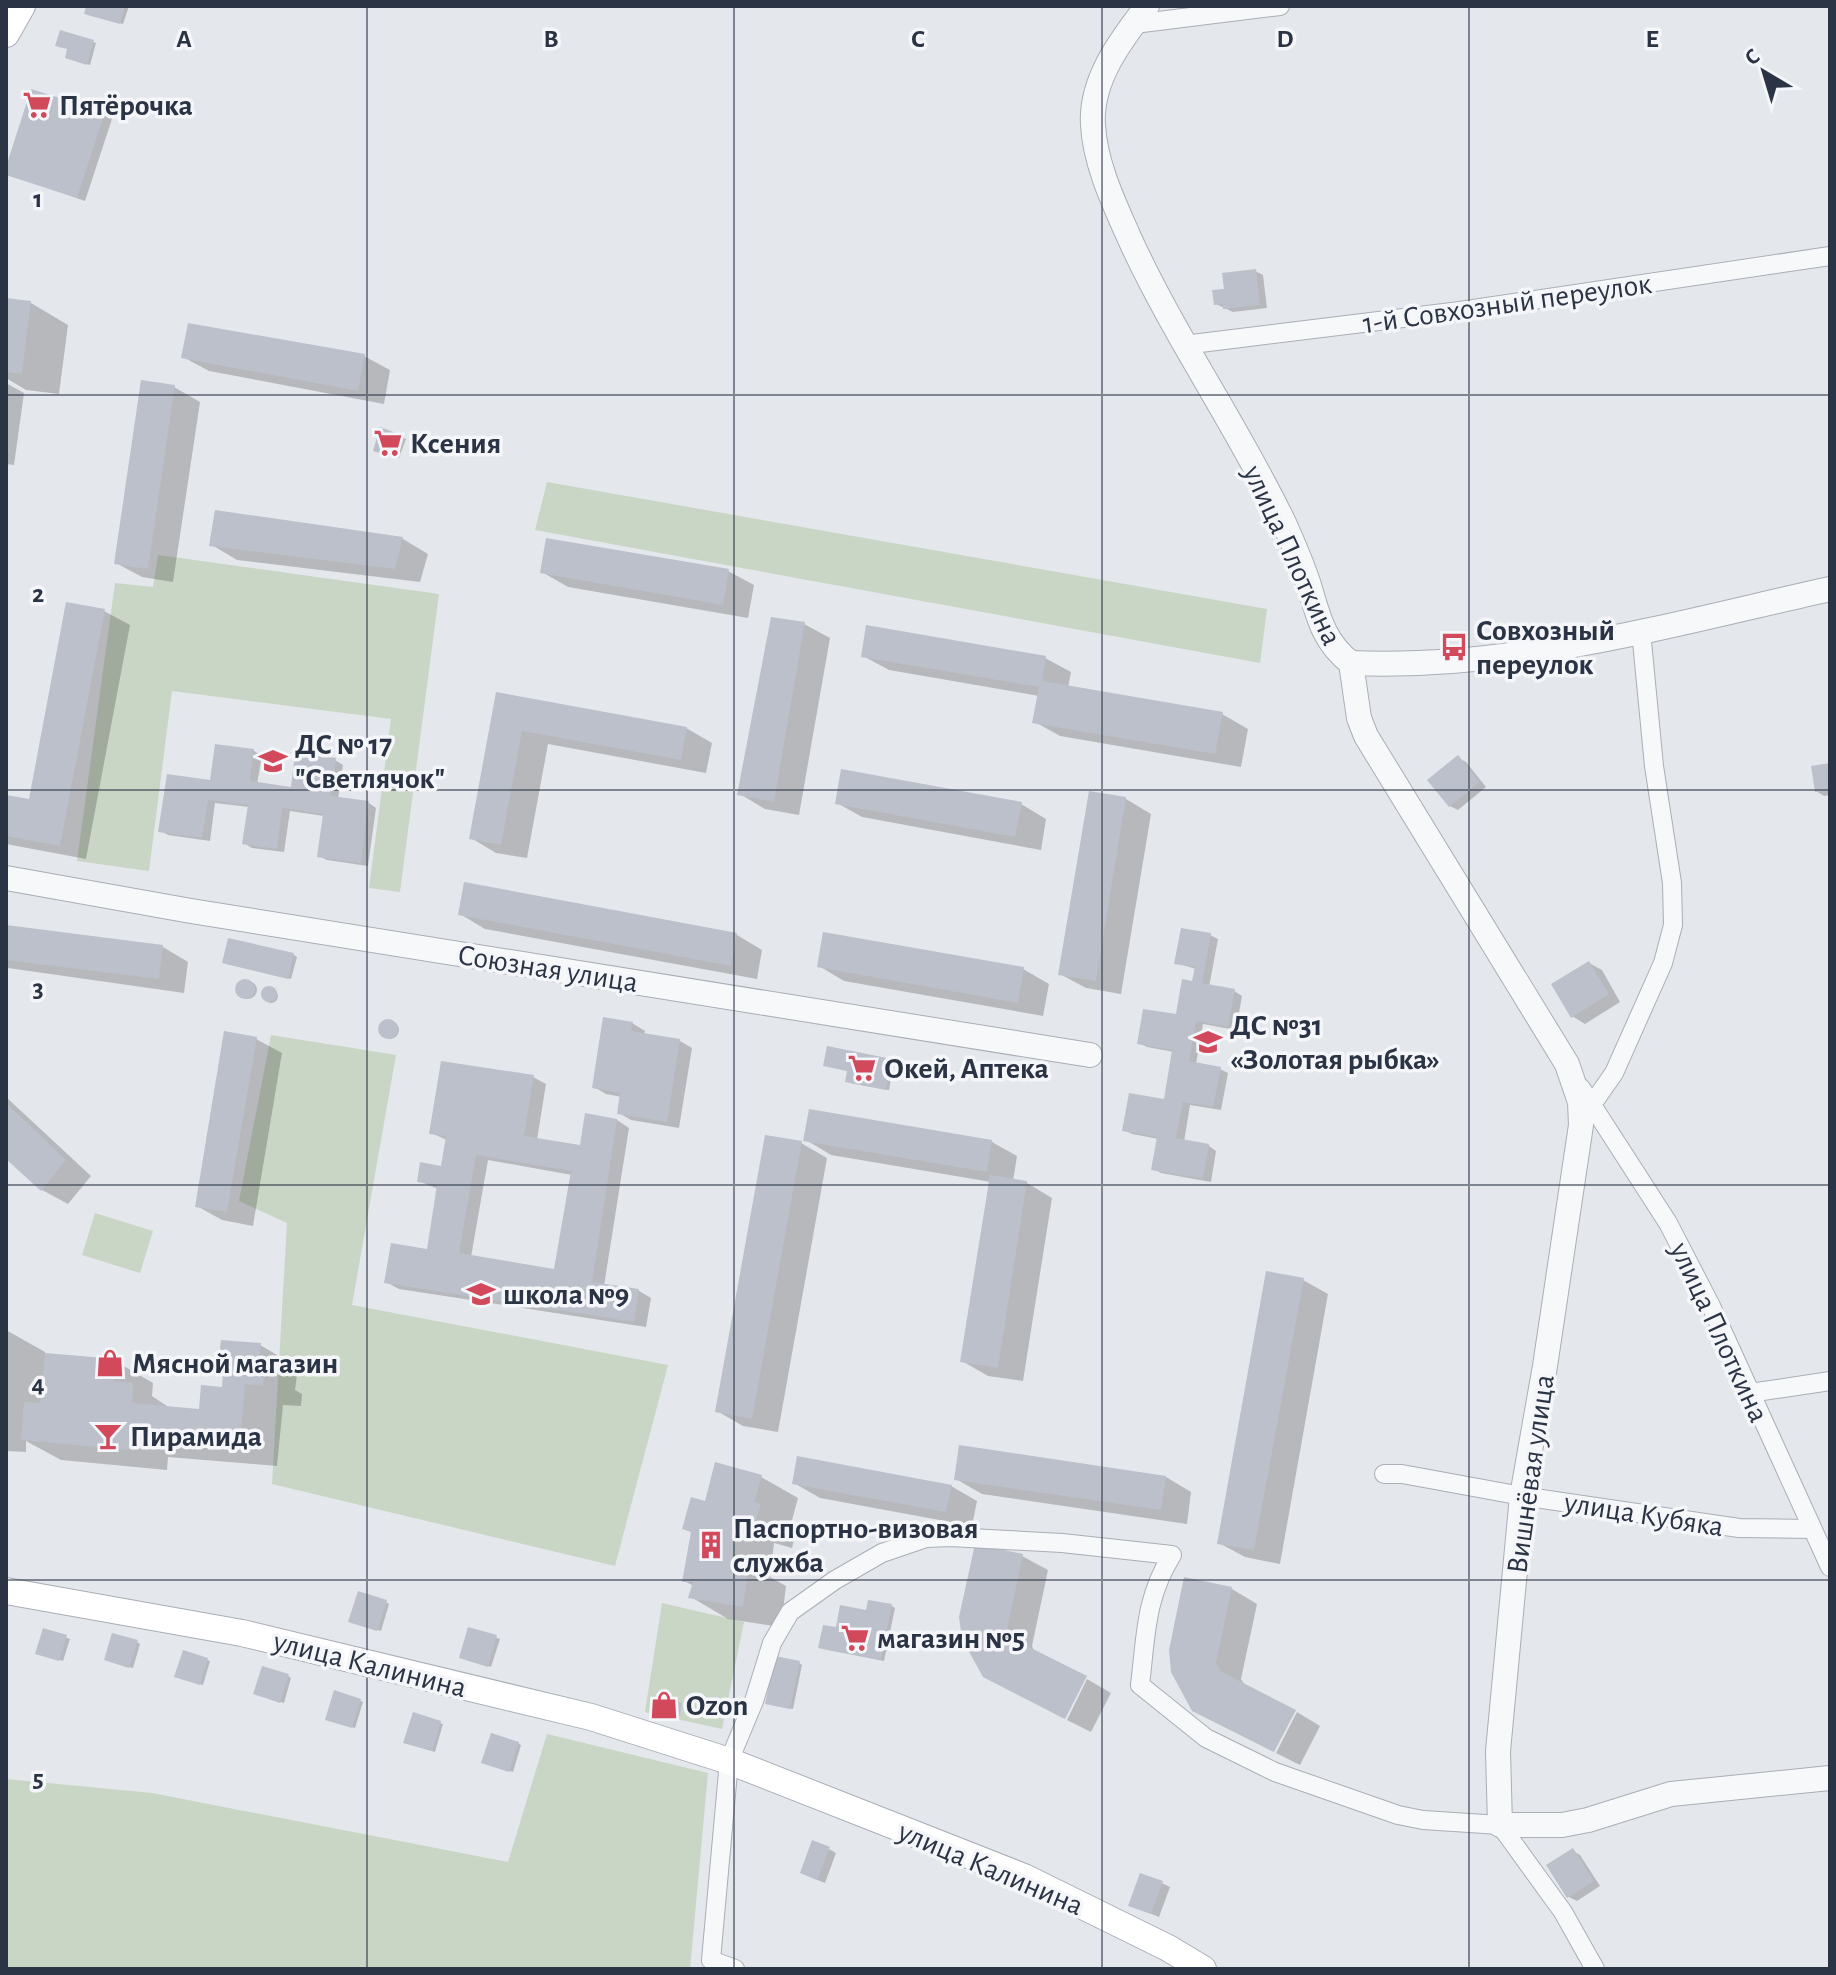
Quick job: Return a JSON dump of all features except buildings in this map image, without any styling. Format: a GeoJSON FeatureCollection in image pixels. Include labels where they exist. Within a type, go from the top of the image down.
{"type":"FeatureCollection","features":[{"type":"Feature","properties":{"kind":"main road"},"geometry":{"type":"LineString","coordinates":[[6,34],[22,6]]}},
{"type":"Feature","properties":{"kind":"main road","name":"улица Калинина"},"geometry":{"type":"LineString","coordinates":[[6,1591],[242,1633],[591,1717],[729,1761],[1024,1877],[1168,1948],[1203,1969]]}},
{"type":"Feature","properties":{"kind":"street"},"geometry":{"type":"LineString","coordinates":[[1140,15],[1280,6]]}},
{"type":"Feature","properties":{"kind":"street","name":"улица Плоткина"},"geometry":{"type":"LineString","coordinates":[[1140,15],[1117,48],[1102,78],[1093,113],[1096,145],[1113,200],[1149,280],[1273,500],[1292,541],[1324,634],[1339,654],[1351,663],[1359,718],[1366,736],[1567,1064]]}},
{"type":"Feature","properties":{"kind":"street","name":"1-й Совхозный переулок"},"geometry":{"type":"LineString","coordinates":[[1184,345],[1460,311],[1830,256]]}},
{"type":"Feature","properties":{"kind":"street"},"geometry":{"type":"LineString","coordinates":[[1351,663],[1394,665],[1511,656],[1565,648],[1830,589]]}},
{"type":"Feature","properties":{"kind":"street"},"geometry":{"type":"LineString","coordinates":[[1586,1115],[1614,1073],[1663,963],[1673,925],[1674,901],[1654,766],[1641,631]]}},
{"type":"Feature","properties":{"kind":"street","name":"Союзная улица"},"geometry":{"type":"LineString","coordinates":[[6,878],[191,911],[1090,1055]]}},
{"type":"Feature","properties":{"kind":"street","name":"Вишнёвая улица"},"geometry":{"type":"LineString","coordinates":[[1500,1825],[1498,1751],[1522,1496],[1586,1115],[1567,1064]]}},
{"type":"Feature","properties":{"kind":"street","name":"улица Плоткина"},"geometry":{"type":"LineString","coordinates":[[1586,1115],[1668,1223],[1711,1306],[1830,1567]]}},
{"type":"Feature","properties":{"kind":"street"},"geometry":{"type":"LineString","coordinates":[[1750,1393],[1830,1381]]}},
{"type":"Feature","properties":{"kind":"street","name":"улица Кубяка"},"geometry":{"type":"LineString","coordinates":[[1384,1474],[1402,1474],[1522,1496],[1739,1528],[1811,1529]]}},
{"type":"Feature","properties":{"kind":"street"},"geometry":{"type":"LineString","coordinates":[[735,1969],[711,1960],[729,1761],[754,1701],[772,1643],[790,1612],[835,1580],[882,1553],[926,1538],[1062,1543],[1172,1555],[1157,1580],[1149,1613],[1140,1685],[1206,1738],[1275,1772],[1398,1815],[1423,1820],[1500,1825],[1562,1825],[1671,1794],[1830,1778]]}},
{"type":"Feature","properties":{"kind":"street"},"geometry":{"type":"LineString","coordinates":[[1500,1825],[1563,1912],[1595,1969]]}},
{"type":"Feature","properties":{"kind":"green space"},"geometry":{"type":"Polygon","coordinates":[[[547,482],[1267,609],[1260,663],[535,530],[547,482]]]}},
{"type":"Feature","properties":{"kind":"green space"},"geometry":{"type":"Polygon","coordinates":[[[158,555],[439,594],[400,892],[369,888],[391,719],[172,691],[149,871],[77,861],[115,583],[153,587],[158,555]]]}},
{"type":"Feature","properties":{"kind":"green space"},"geometry":{"type":"Polygon","coordinates":[[[271,1035],[396,1055],[352,1305],[668,1365],[615,1566],[272,1484],[287,1223],[239,1201],[271,1035]]]}},
{"type":"Feature","properties":{"kind":"green space"},"geometry":{"type":"Polygon","coordinates":[[[95,1213],[153,1231],[140,1273],[82,1255],[95,1213]]]}},
{"type":"Feature","properties":{"kind":"green space"},"geometry":{"type":"Polygon","coordinates":[[[662,1603],[744,1622],[722,1729],[645,1712],[662,1603]]]}},
{"type":"Feature","properties":{"kind":"green space"},"geometry":{"type":"Polygon","coordinates":[[[547,1734],[708,1773],[690,1969],[6,1969],[6,1779],[152,1793],[508,1862],[547,1734]]]}},
{"type":"Feature","properties":{"kind":"place","name":"Пятёрочка"},"geometry":{"type":"Point","coordinates":[37,105]}},
{"type":"Feature","properties":{"kind":"place","name":"Ксения"},"geometry":{"type":"Point","coordinates":[388,443]}},
{"type":"Feature","properties":{"kind":"place","name":"Совхозный переулок"},"geometry":{"type":"Point","coordinates":[1454,647]}},
{"type":"Feature","properties":{"kind":"place","name":"ДС № 17 \"Светлячок\""},"geometry":{"type":"Point","coordinates":[273,761]}},
{"type":"Feature","properties":{"kind":"place","name":"ДС №31 «Золотая рыбка»"},"geometry":{"type":"Point","coordinates":[1208,1042]}},
{"type":"Feature","properties":{"kind":"place","name":"Окей, Аптека"},"geometry":{"type":"Point","coordinates":[862,1068]}},
{"type":"Feature","properties":{"kind":"place","name":"школа №9"},"geometry":{"type":"Point","coordinates":[481,1294]}},
{"type":"Feature","properties":{"kind":"place","name":"Мясной магазин"},"geometry":{"type":"Point","coordinates":[110,1363]}},
{"type":"Feature","properties":{"kind":"place","name":"Пирамида"},"geometry":{"type":"Point","coordinates":[108,1436]}},
{"type":"Feature","properties":{"kind":"place","name":"Паспортно-визовая служба"},"geometry":{"type":"Point","coordinates":[711,1545]}},
{"type":"Feature","properties":{"kind":"place","name":"магазин №5"},"geometry":{"type":"Point","coordinates":[855,1638]}},
{"type":"Feature","properties":{"kind":"place","name":"Ozon"},"geometry":{"type":"Point","coordinates":[664,1705]}}]}
